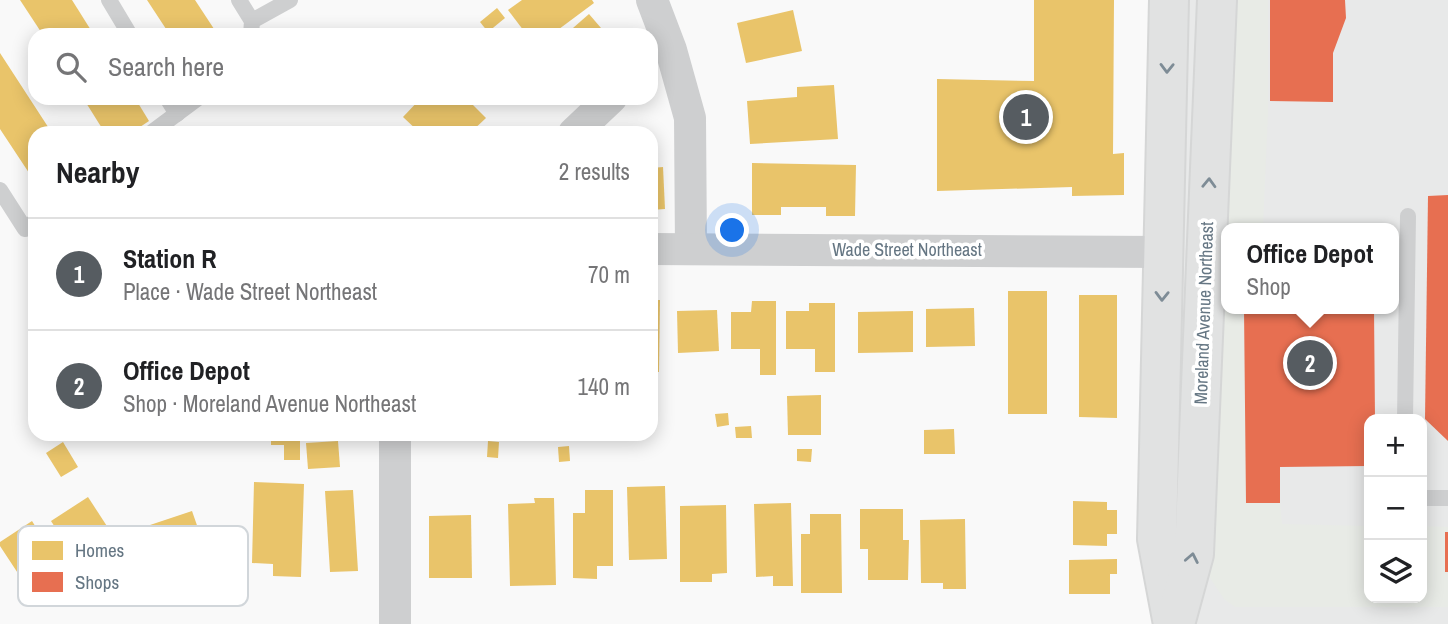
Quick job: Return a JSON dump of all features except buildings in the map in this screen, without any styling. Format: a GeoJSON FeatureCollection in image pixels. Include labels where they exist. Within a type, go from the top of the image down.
{"type":"FeatureCollection","features":[{"type":"Feature","properties":{"kind":"highway","name":"Moreland Avenue Northeast"},"geometry":{"type":"LineString","coordinates":[[1169,0],[1157,539],[1174,624]]}},
{"type":"Feature","properties":{"kind":"highway","name":"Moreland Avenue Northeast"},"geometry":{"type":"LineString","coordinates":[[1174,624],[1194,554],[1217,0]]}},
{"type":"Feature","properties":{"kind":"street"},"geometry":{"type":"LineString","coordinates":[[652,0],[656,28]]}},
{"type":"Feature","properties":{"kind":"street"},"geometry":{"type":"LineString","coordinates":[[658,38],[661,57],[690,118],[691,249]]}},
{"type":"Feature","properties":{"kind":"street"},"geometry":{"type":"LineString","coordinates":[[582,126],[604,105]]}},
{"type":"Feature","properties":{"kind":"street","name":"Wade Street Northeast"},"geometry":{"type":"LineString","coordinates":[[658,249],[1163,252]]}},
{"type":"Feature","properties":{"kind":"street"},"geometry":{"type":"LineString","coordinates":[[395,624],[396,441]]}},
{"type":"Feature","properties":{"kind":"lane"},"geometry":{"type":"LineString","coordinates":[[109,0],[126,28]]}},
{"type":"Feature","properties":{"kind":"lane"},"geometry":{"type":"LineString","coordinates":[[239,0],[251,28],[290,0]]}},
{"type":"Feature","properties":{"kind":"lane"},"geometry":{"type":"LineString","coordinates":[[171,105],[177,114]]}},
{"type":"Feature","properties":{"kind":"lane"},"geometry":{"type":"LineString","coordinates":[[161,126],[189,105]]}},
{"type":"Feature","properties":{"kind":"lane"},"geometry":{"type":"LineString","coordinates":[[0,190],[26,229],[28,227]]}},
{"type":"Feature","properties":{"kind":"lane"},"geometry":{"type":"LineString","coordinates":[[1405,414],[1408,216]]}},
{"type":"Feature","properties":{"kind":"lane"},"geometry":{"type":"LineString","coordinates":[[1427,498],[1448,498]]}},
{"type":"Feature","properties":{"kind":"shaded area"},"geometry":{"type":"Polygon","coordinates":[[[1182,0],[1448,0],[1448,624],[1182,624],[1182,0]]]}},
{"type":"Feature","properties":{"kind":"shaded area"},"geometry":{"type":"Polygon","coordinates":[[[1238,0],[1268,0],[1268,112],[1263,223],[1224,223],[1235,15],[1238,0]]]}},
{"type":"Feature","properties":{"kind":"shaded area"},"geometry":{"type":"Polygon","coordinates":[[[1221,284],[1221,314],[1244,314],[1246,503],[1280,503],[1282,524],[1364,526],[1364,603],[1427,603],[1427,526],[1448,527],[1448,607],[1235,607],[1224,599],[1206,572],[1221,284]]]}},
{"type":"Feature","properties":{"kind":"place","name":"Station R"},"geometry":{"type":"Point","coordinates":[1026,117]}},
{"type":"Feature","properties":{"kind":"place","name":"Office Depot"},"geometry":{"type":"Point","coordinates":[1310,363]}}]}
